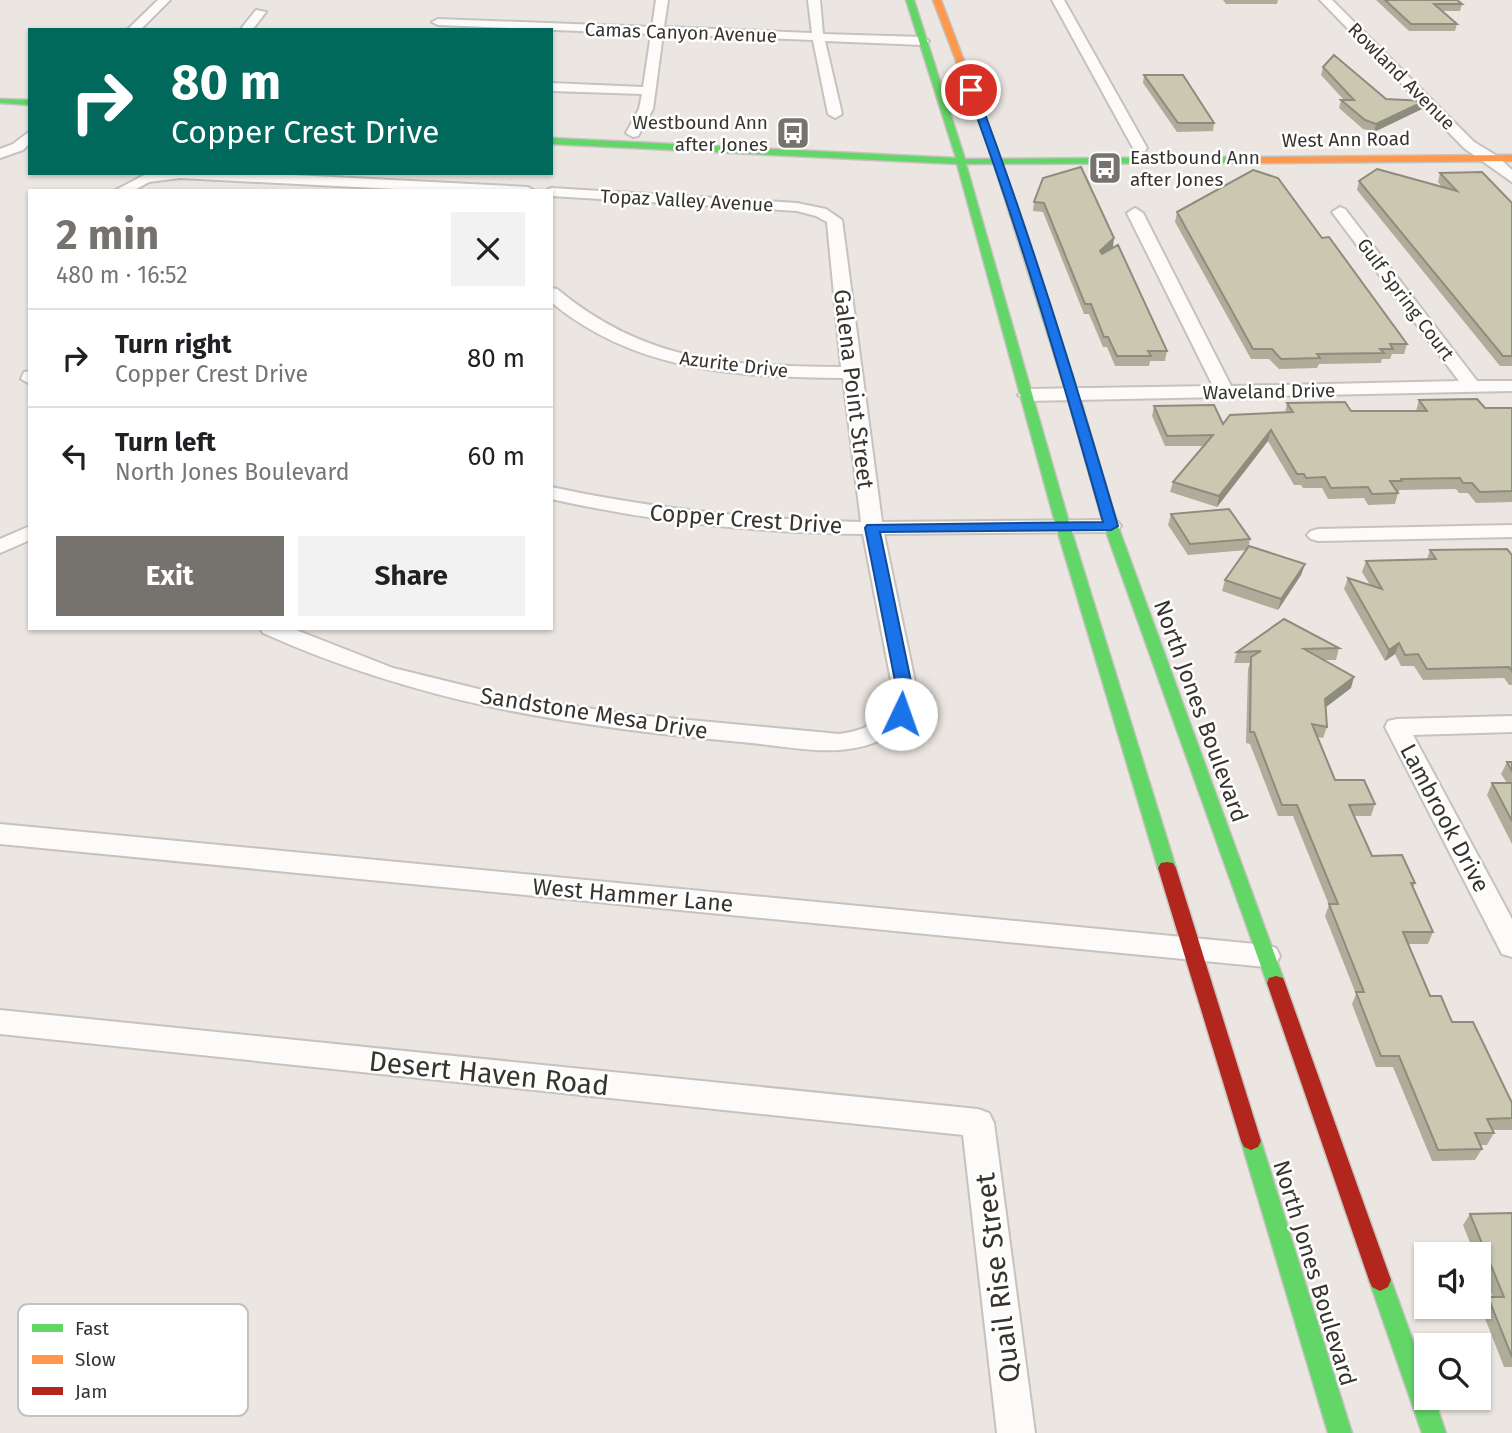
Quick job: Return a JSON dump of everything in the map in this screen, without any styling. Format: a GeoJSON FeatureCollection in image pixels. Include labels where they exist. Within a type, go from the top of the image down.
{"type":"FeatureCollection","features":[{"type":"Feature","properties":{"kind":"main road","name":"North Jones Boulevard"},"geometry":{"type":"LineString","coordinates":[[910,0],[958,154],[1063,526],[1340,1433]]}},
{"type":"Feature","properties":{"kind":"main road","name":"North Jones Boulevard"},"geometry":{"type":"LineString","coordinates":[[937,0],[995,155],[1073,395],[1111,526],[1434,1433]]}},
{"type":"Feature","properties":{"kind":"main road"},"geometry":{"type":"LineString","coordinates":[[0,101],[28,103]]}},
{"type":"Feature","properties":{"kind":"main road"},"geometry":{"type":"LineString","coordinates":[[0,112],[28,114]]}},
{"type":"Feature","properties":{"kind":"main road","name":"West Ann Road"},"geometry":{"type":"LineString","coordinates":[[553,129],[958,154]]}},
{"type":"Feature","properties":{"kind":"main road"},"geometry":{"type":"LineString","coordinates":[[553,140],[633,133]]}},
{"type":"Feature","properties":{"kind":"main road","name":"West Ann Road"},"geometry":{"type":"LineString","coordinates":[[553,140],[995,155],[1480,152],[1512,145]]}},
{"type":"Feature","properties":{"kind":"main road","name":"West Ann Road"},"geometry":{"type":"LineString","coordinates":[[995,155],[1140,148],[1480,152],[1512,158]]}},
{"type":"Feature","properties":{"kind":"street"},"geometry":{"type":"LineString","coordinates":[[136,28],[164,0]]}},
{"type":"Feature","properties":{"kind":"street"},"geometry":{"type":"LineString","coordinates":[[633,133],[646,109],[650,91],[662,0]]}},
{"type":"Feature","properties":{"kind":"street"},"geometry":{"type":"LineString","coordinates":[[814,0],[818,38],[835,114]]}},
{"type":"Feature","properties":{"kind":"street"},"geometry":{"type":"LineString","coordinates":[[1058,0],[1140,148]]}},
{"type":"Feature","properties":{"kind":"street","name":"Rowland Avenue"},"geometry":{"type":"LineString","coordinates":[[1326,0],[1480,152],[1512,178]]}},
{"type":"Feature","properties":{"kind":"street"},"geometry":{"type":"LineString","coordinates":[[248,28],[260,12]]}},
{"type":"Feature","properties":{"kind":"street","name":"Camas Canyon Avenue"},"geometry":{"type":"LineString","coordinates":[[438,22],[923,41]]}},
{"type":"Feature","properties":{"kind":"street"},"geometry":{"type":"LineString","coordinates":[[553,87],[650,91]]}},
{"type":"Feature","properties":{"kind":"street"},"geometry":{"type":"LineString","coordinates":[[4,154],[18,147],[28,137]]}},
{"type":"Feature","properties":{"kind":"street"},"geometry":{"type":"LineString","coordinates":[[125,189],[146,178],[172,175]]}},
{"type":"Feature","properties":{"kind":"street"},"geometry":{"type":"LineString","coordinates":[[200,175],[486,189]]}},
{"type":"Feature","properties":{"kind":"street","name":"Topaz Valley Avenue"},"geometry":{"type":"LineString","coordinates":[[553,193],[797,207],[821,212]]}},
{"type":"Feature","properties":{"kind":"street","name":"Galena Point Street"},"geometry":{"type":"LineString","coordinates":[[821,212],[834,220],[872,528],[906,696],[901,714],[885,729]]}},
{"type":"Feature","properties":{"kind":"street","name":"Gulf Spring Court"},"geometry":{"type":"LineString","coordinates":[[1340,212],[1472,387]]}},
{"type":"Feature","properties":{"kind":"street"},"geometry":{"type":"LineString","coordinates":[[1135,213],[1224,392]]}},
{"type":"Feature","properties":{"kind":"street","name":"Azurite Drive"},"geometry":{"type":"LineString","coordinates":[[553,295],[568,310],[598,329],[626,342],[671,356],[709,364],[785,372],[851,373]]}},
{"type":"Feature","properties":{"kind":"street","name":"Waveland Drive"},"geometry":{"type":"LineString","coordinates":[[1027,396],[1512,386]]}},
{"type":"Feature","properties":{"kind":"street","name":"Copper Crest Drive"},"geometry":{"type":"LineString","coordinates":[[553,494],[595,505],[704,521],[872,528],[1111,526]]}},
{"type":"Feature","properties":{"kind":"street"},"geometry":{"type":"LineString","coordinates":[[1318,535],[1512,531]]}},
{"type":"Feature","properties":{"kind":"street"},"geometry":{"type":"LineString","coordinates":[[0,547],[28,533]]}},
{"type":"Feature","properties":{"kind":"street","name":"Sandstone Mesa Drive"},"geometry":{"type":"LineString","coordinates":[[276,630],[349,660],[395,675],[537,709],[652,726],[846,742],[885,729]]}},
{"type":"Feature","properties":{"kind":"street","name":"Lambrook Drive"},"geometry":{"type":"LineString","coordinates":[[1512,724],[1397,727],[1512,947]]}},
{"type":"Feature","properties":{"kind":"street","name":"West Hammer Lane"},"geometry":{"type":"LineString","coordinates":[[0,834],[1266,956]]}},
{"type":"Feature","properties":{"kind":"street","name":"Desert Haven Road"},"geometry":{"type":"LineString","coordinates":[[0,1022],[978,1123]]}},
{"type":"Feature","properties":{"kind":"street","name":"Quail Rise Street"},"geometry":{"type":"LineString","coordinates":[[978,1123],[1016,1433]]}},
{"type":"Feature","properties":{"kind":"building"},"geometry":{"type":"Polygon","coordinates":[[[1385,0],[1457,0],[1462,4],[1434,4],[1457,24],[1411,24],[1385,0]]]}},
{"type":"Feature","properties":{"kind":"building"},"geometry":{"type":"Polygon","coordinates":[[[1334,55],[1386,99],[1425,101],[1376,124],[1365,120],[1341,100],[1354,100],[1323,67],[1334,55]]]}},
{"type":"Feature","properties":{"kind":"building"},"geometry":{"type":"Polygon","coordinates":[[[1144,75],[1183,75],[1214,123],[1178,123],[1144,75]]]}},
{"type":"Feature","properties":{"kind":"building"},"geometry":{"type":"Polygon","coordinates":[[[1081,167],[1114,238],[1100,251],[1102,254],[1118,245],[1167,351],[1148,351],[1151,356],[1117,356],[1108,337],[1104,337],[1091,304],[1085,304],[1044,203],[1034,202],[1043,178],[1081,167]]]}},
{"type":"Feature","properties":{"kind":"building"},"geometry":{"type":"Polygon","coordinates":[[[1377,169],[1457,191],[1440,173],[1482,172],[1512,203],[1512,356],[1503,356],[1359,181],[1377,169]]]}},
{"type":"Feature","properties":{"kind":"building"},"geometry":{"type":"Polygon","coordinates":[[[1253,170],[1278,178],[1322,238],[1329,237],[1407,344],[1390,344],[1393,349],[1380,349],[1384,353],[1317,354],[1320,358],[1281,359],[1272,349],[1253,349],[1177,212],[1253,170]]]}},
{"type":"Feature","properties":{"kind":"building"},"geometry":{"type":"Polygon","coordinates":[[[1477,399],[1485,408],[1512,408],[1512,491],[1480,492],[1472,483],[1463,483],[1460,478],[1390,481],[1398,493],[1372,494],[1368,487],[1331,488],[1325,477],[1306,478],[1304,474],[1297,474],[1271,430],[1219,496],[1173,482],[1213,435],[1167,436],[1154,406],[1214,405],[1223,424],[1230,415],[1293,412],[1287,403],[1345,402],[1351,411],[1427,411],[1419,400],[1477,399]]]}},
{"type":"Feature","properties":{"kind":"building"},"geometry":{"type":"Polygon","coordinates":[[[1229,509],[1250,539],[1190,544],[1171,514],[1229,509]]]}},
{"type":"Feature","properties":{"kind":"building"},"geometry":{"type":"Polygon","coordinates":[[[1249,546],[1305,564],[1281,599],[1225,580],[1249,546]]]}},
{"type":"Feature","properties":{"kind":"building"},"geometry":{"type":"Polygon","coordinates":[[[1507,549],[1512,555],[1512,671],[1509,667],[1427,669],[1418,654],[1405,655],[1399,643],[1389,650],[1348,578],[1382,589],[1366,561],[1436,559],[1430,550],[1507,549]]]}},
{"type":"Feature","properties":{"kind":"building"},"geometry":{"type":"Polygon","coordinates":[[[1284,619],[1339,648],[1304,649],[1354,677],[1325,699],[1327,727],[1312,724],[1335,780],[1364,780],[1375,804],[1349,805],[1372,856],[1402,855],[1415,883],[1411,883],[1433,932],[1403,932],[1430,996],[1441,996],[1452,1022],[1473,1022],[1512,1103],[1512,1118],[1487,1119],[1494,1133],[1475,1133],[1482,1149],[1438,1150],[1399,1056],[1381,1056],[1356,992],[1364,992],[1329,904],[1338,904],[1297,805],[1282,805],[1254,732],[1250,732],[1251,657],[1261,651],[1237,652],[1284,619]]]}},
{"type":"Feature","properties":{"kind":"building"},"geometry":{"type":"Polygon","coordinates":[[[1492,783],[1512,783],[1512,821],[1492,783]]]}},
{"type":"Feature","properties":{"kind":"building"},"geometry":{"type":"Polygon","coordinates":[[[1512,1213],[1512,1357],[1491,1304],[1491,1297],[1504,1297],[1491,1265],[1491,1242],[1481,1242],[1470,1214],[1512,1213]]]}},
{"type":"Feature","properties":{"kind":"traffic: fast"},"geometry":{"type":"LineString","coordinates":[[910,0],[957,147],[1063,526],[1167,868]]}},
{"type":"Feature","properties":{"kind":"traffic: fast"},"geometry":{"type":"LineString","coordinates":[[0,101],[28,103]]}},
{"type":"Feature","properties":{"kind":"traffic: fast"},"geometry":{"type":"LineString","coordinates":[[553,141],[998,163],[1258,160]]}},
{"type":"Feature","properties":{"kind":"traffic: fast"},"geometry":{"type":"LineString","coordinates":[[1022,237],[1073,395],[1111,526],[1276,983]]}},
{"type":"Feature","properties":{"kind":"traffic: fast"},"geometry":{"type":"LineString","coordinates":[[1251,1141],[1340,1433]]}},
{"type":"Feature","properties":{"kind":"traffic: fast"},"geometry":{"type":"LineString","coordinates":[[1380,1280],[1434,1433]]}},
{"type":"Feature","properties":{"kind":"traffic: slow"},"geometry":{"type":"LineString","coordinates":[[937,0],[993,148],[1022,237]]}},
{"type":"Feature","properties":{"kind":"traffic: slow"},"geometry":{"type":"LineString","coordinates":[[1258,160],[1512,158]]}},
{"type":"Feature","properties":{"kind":"traffic: jam"},"geometry":{"type":"LineString","coordinates":[[1167,868],[1251,1141]]}},
{"type":"Feature","properties":{"kind":"traffic: jam"},"geometry":{"type":"LineString","coordinates":[[1276,983],[1380,1280]]}},
{"type":"Feature","properties":{"kind":"place","name":"Westbound Ann after Jones"},"geometry":{"type":"Point","coordinates":[793,133]}},
{"type":"Feature","properties":{"kind":"place","name":"Eastbound Ann after Jones"},"geometry":{"type":"Point","coordinates":[1105,168]}},
{"type":"Feature","properties":{"kind":"route"},"geometry":{"type":"LineString","coordinates":[[901,714],[906,696],[872,528],[1111,526],[1073,395],[993,148],[971,90]]}}]}
